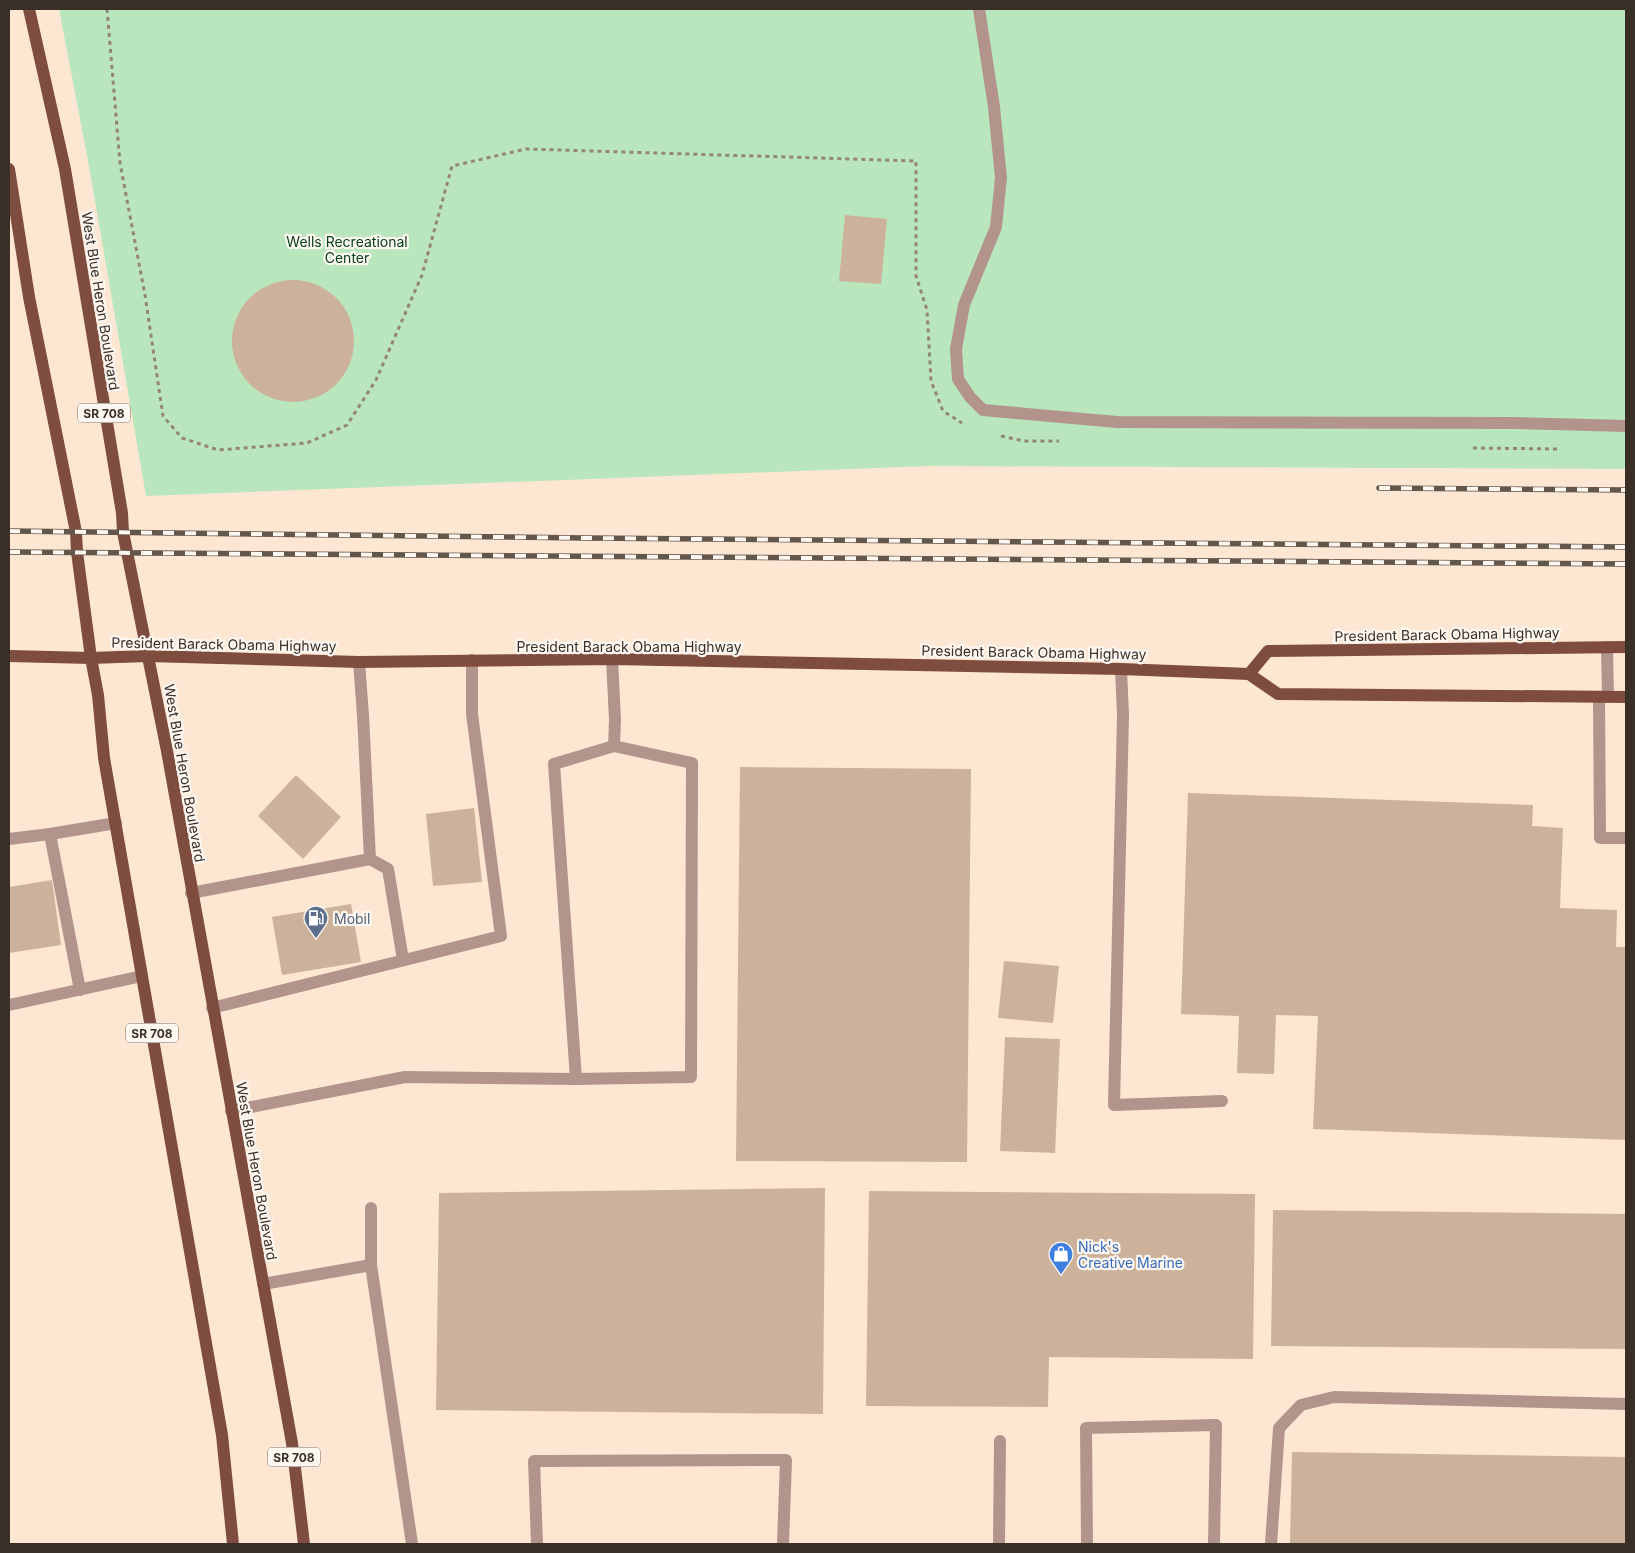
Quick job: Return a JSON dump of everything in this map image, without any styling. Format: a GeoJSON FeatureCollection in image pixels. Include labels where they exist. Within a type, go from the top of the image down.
{"type":"FeatureCollection","features":[{"type":"Feature","properties":{"kind":"main road","name":"West Blue Heron Boulevard"},"geometry":{"type":"LineString","coordinates":[[29,9],[65,169],[122,513],[123,532],[167,751],[292,1443],[304,1544]]}},
{"type":"Feature","properties":{"kind":"main road","name":"SR 708"},"geometry":{"type":"LineString","coordinates":[[9,169],[29,297],[76,532],[91,658],[98,695],[104,758],[222,1436],[233,1542]]}},
{"type":"Feature","properties":{"kind":"main road","name":"President Barack Obama Highway"},"geometry":{"type":"LineString","coordinates":[[9,656],[91,658],[148,656],[359,662],[612,659],[1120,668],[1249,674],[1268,651],[1626,647]]}},
{"type":"Feature","properties":{"kind":"main road"},"geometry":{"type":"LineString","coordinates":[[1249,674],[1278,694],[1626,697]]}},
{"type":"Feature","properties":{"kind":"lane"},"geometry":{"type":"LineString","coordinates":[[979,9],[994,107],[1001,178],[996,226],[964,305],[956,349],[958,379],[970,397],[984,410],[1117,422],[1515,422],[1626,426]]}},
{"type":"Feature","properties":{"kind":"lane"},"geometry":{"type":"LineString","coordinates":[[1607,647],[1600,838],[1626,838]]}},
{"type":"Feature","properties":{"kind":"lane"},"geometry":{"type":"LineString","coordinates":[[612,659],[615,720],[614,746]]}},
{"type":"Feature","properties":{"kind":"lane"},"geometry":{"type":"LineString","coordinates":[[212,1008],[501,936],[472,714],[472,660]]}},
{"type":"Feature","properties":{"kind":"lane"},"geometry":{"type":"LineString","coordinates":[[359,662],[370,859]]}},
{"type":"Feature","properties":{"kind":"lane"},"geometry":{"type":"LineString","coordinates":[[1120,668],[1124,716],[1114,1105],[1222,1101]]}},
{"type":"Feature","properties":{"kind":"lane"},"geometry":{"type":"LineString","coordinates":[[231,1112],[405,1077],[576,1079],[691,1077],[692,763],[614,746],[554,764],[576,1079]]}},
{"type":"Feature","properties":{"kind":"lane"},"geometry":{"type":"LineString","coordinates":[[9,839],[116,823]]}},
{"type":"Feature","properties":{"kind":"lane"},"geometry":{"type":"LineString","coordinates":[[50,834],[80,990]]}},
{"type":"Feature","properties":{"kind":"lane"},"geometry":{"type":"LineString","coordinates":[[192,893],[370,859],[388,869],[403,960]]}},
{"type":"Feature","properties":{"kind":"lane"},"geometry":{"type":"LineString","coordinates":[[9,1005],[142,976]]}},
{"type":"Feature","properties":{"kind":"lane"},"geometry":{"type":"LineString","coordinates":[[371,1208],[371,1264],[412,1544]]}},
{"type":"Feature","properties":{"kind":"lane"},"geometry":{"type":"LineString","coordinates":[[263,1284],[371,1264]]}},
{"type":"Feature","properties":{"kind":"lane"},"geometry":{"type":"LineString","coordinates":[[1271,1544],[1279,1428],[1301,1405],[1334,1397],[1626,1404]]}},
{"type":"Feature","properties":{"kind":"lane"},"geometry":{"type":"LineString","coordinates":[[1087,1544],[1086,1428],[1216,1425],[1214,1544]]}},
{"type":"Feature","properties":{"kind":"lane"},"geometry":{"type":"LineString","coordinates":[[999,1544],[1000,1441]]}},
{"type":"Feature","properties":{"kind":"lane"},"geometry":{"type":"LineString","coordinates":[[537,1544],[534,1461],[786,1460],[783,1544]]}},
{"type":"Feature","properties":{"kind":"path"},"geometry":{"type":"LineString","coordinates":[[108,9],[120,163],[145,295],[163,416],[182,438],[218,450],[308,443],[347,425],[376,380],[422,275],[452,166],[526,149],[916,161],[916,276],[927,310],[931,381],[943,411],[965,425]]}},
{"type":"Feature","properties":{"kind":"path"},"geometry":{"type":"LineString","coordinates":[[998,435],[1024,441],[1063,441]]}},
{"type":"Feature","properties":{"kind":"path"},"geometry":{"type":"LineString","coordinates":[[1468,448],[1567,449]]}},
{"type":"Feature","properties":{"kind":"green space","name":"Wells Recreational Center"},"geometry":{"type":"Polygon","coordinates":[[[59,9],[1626,9],[1626,469],[930,466],[146,496],[88,161],[59,9]]]}},
{"type":"Feature","properties":{"kind":"building"},"geometry":{"type":"Polygon","coordinates":[[[845,215],[887,219],[881,284],[839,281],[845,215]]]}},
{"type":"Feature","properties":{"kind":"building"},"geometry":{"type":"Polygon","coordinates":[[[293,280],[305,281],[316,285],[327,290],[336,298],[344,307],[349,318],[353,329],[353,353],[349,364],[344,375],[336,384],[327,392],[316,397],[305,401],[293,402],[281,401],[270,397],[259,392],[250,384],[242,375],[237,364],[233,353],[232,341],[233,329],[237,318],[242,307],[250,298],[259,290],[270,285],[281,281],[293,280]]]}},
{"type":"Feature","properties":{"kind":"building"},"geometry":{"type":"Polygon","coordinates":[[[740,767],[971,769],[967,1162],[736,1161],[740,767]]]}},
{"type":"Feature","properties":{"kind":"building"},"geometry":{"type":"Polygon","coordinates":[[[296,775],[341,817],[303,859],[258,816],[296,775]]]}},
{"type":"Feature","properties":{"kind":"building"},"geometry":{"type":"Polygon","coordinates":[[[1188,793],[1533,805],[1532,826],[1563,828],[1560,908],[1617,910],[1616,947],[1626,947],[1626,1140],[1313,1129],[1318,1016],[1276,1015],[1274,1074],[1237,1073],[1239,1016],[1181,1014],[1188,793]]]}},
{"type":"Feature","properties":{"kind":"building"},"geometry":{"type":"Polygon","coordinates":[[[474,808],[482,882],[433,886],[426,814],[474,808]]]}},
{"type":"Feature","properties":{"kind":"building"},"geometry":{"type":"Polygon","coordinates":[[[52,880],[61,945],[9,953],[9,887],[52,880]]]}},
{"type":"Feature","properties":{"kind":"building","name":"Mobil"},"geometry":{"type":"Polygon","coordinates":[[[351,904],[361,962],[282,975],[272,917],[351,904]]]}},
{"type":"Feature","properties":{"kind":"building"},"geometry":{"type":"Polygon","coordinates":[[[1004,961],[1059,966],[1053,1023],[998,1018],[1004,961]]]}},
{"type":"Feature","properties":{"kind":"building"},"geometry":{"type":"Polygon","coordinates":[[[1005,1037],[1060,1039],[1055,1153],[1000,1151],[1005,1037]]]}},
{"type":"Feature","properties":{"kind":"building"},"geometry":{"type":"Polygon","coordinates":[[[825,1188],[823,1414],[436,1410],[439,1193],[825,1188]]]}},
{"type":"Feature","properties":{"kind":"building","name":"Nick's Creative Marine"},"geometry":{"type":"Polygon","coordinates":[[[869,1191],[1255,1194],[1253,1359],[1049,1357],[1048,1407],[866,1406],[869,1191]]]}},
{"type":"Feature","properties":{"kind":"building"},"geometry":{"type":"Polygon","coordinates":[[[1273,1210],[1626,1214],[1626,1349],[1271,1346],[1273,1210]]]}},
{"type":"Feature","properties":{"kind":"building"},"geometry":{"type":"Polygon","coordinates":[[[1292,1452],[1626,1457],[1626,1544],[1290,1544],[1292,1452]]]}},
{"type":"Feature","properties":{"kind":"railway"},"geometry":{"type":"LineString","coordinates":[[1379,488],[1626,490]]}},
{"type":"Feature","properties":{"kind":"railway"},"geometry":{"type":"LineString","coordinates":[[9,531],[1626,547]]}},
{"type":"Feature","properties":{"kind":"railway"},"geometry":{"type":"LineString","coordinates":[[9,552],[1626,564]]}},
{"type":"Feature","properties":{"kind":"place","name":"Mobil"},"geometry":{"type":"Point","coordinates":[316,939]}},
{"type":"Feature","properties":{"kind":"place","name":"Nick's Creative Marine"},"geometry":{"type":"Point","coordinates":[1061,1275]}}]}
